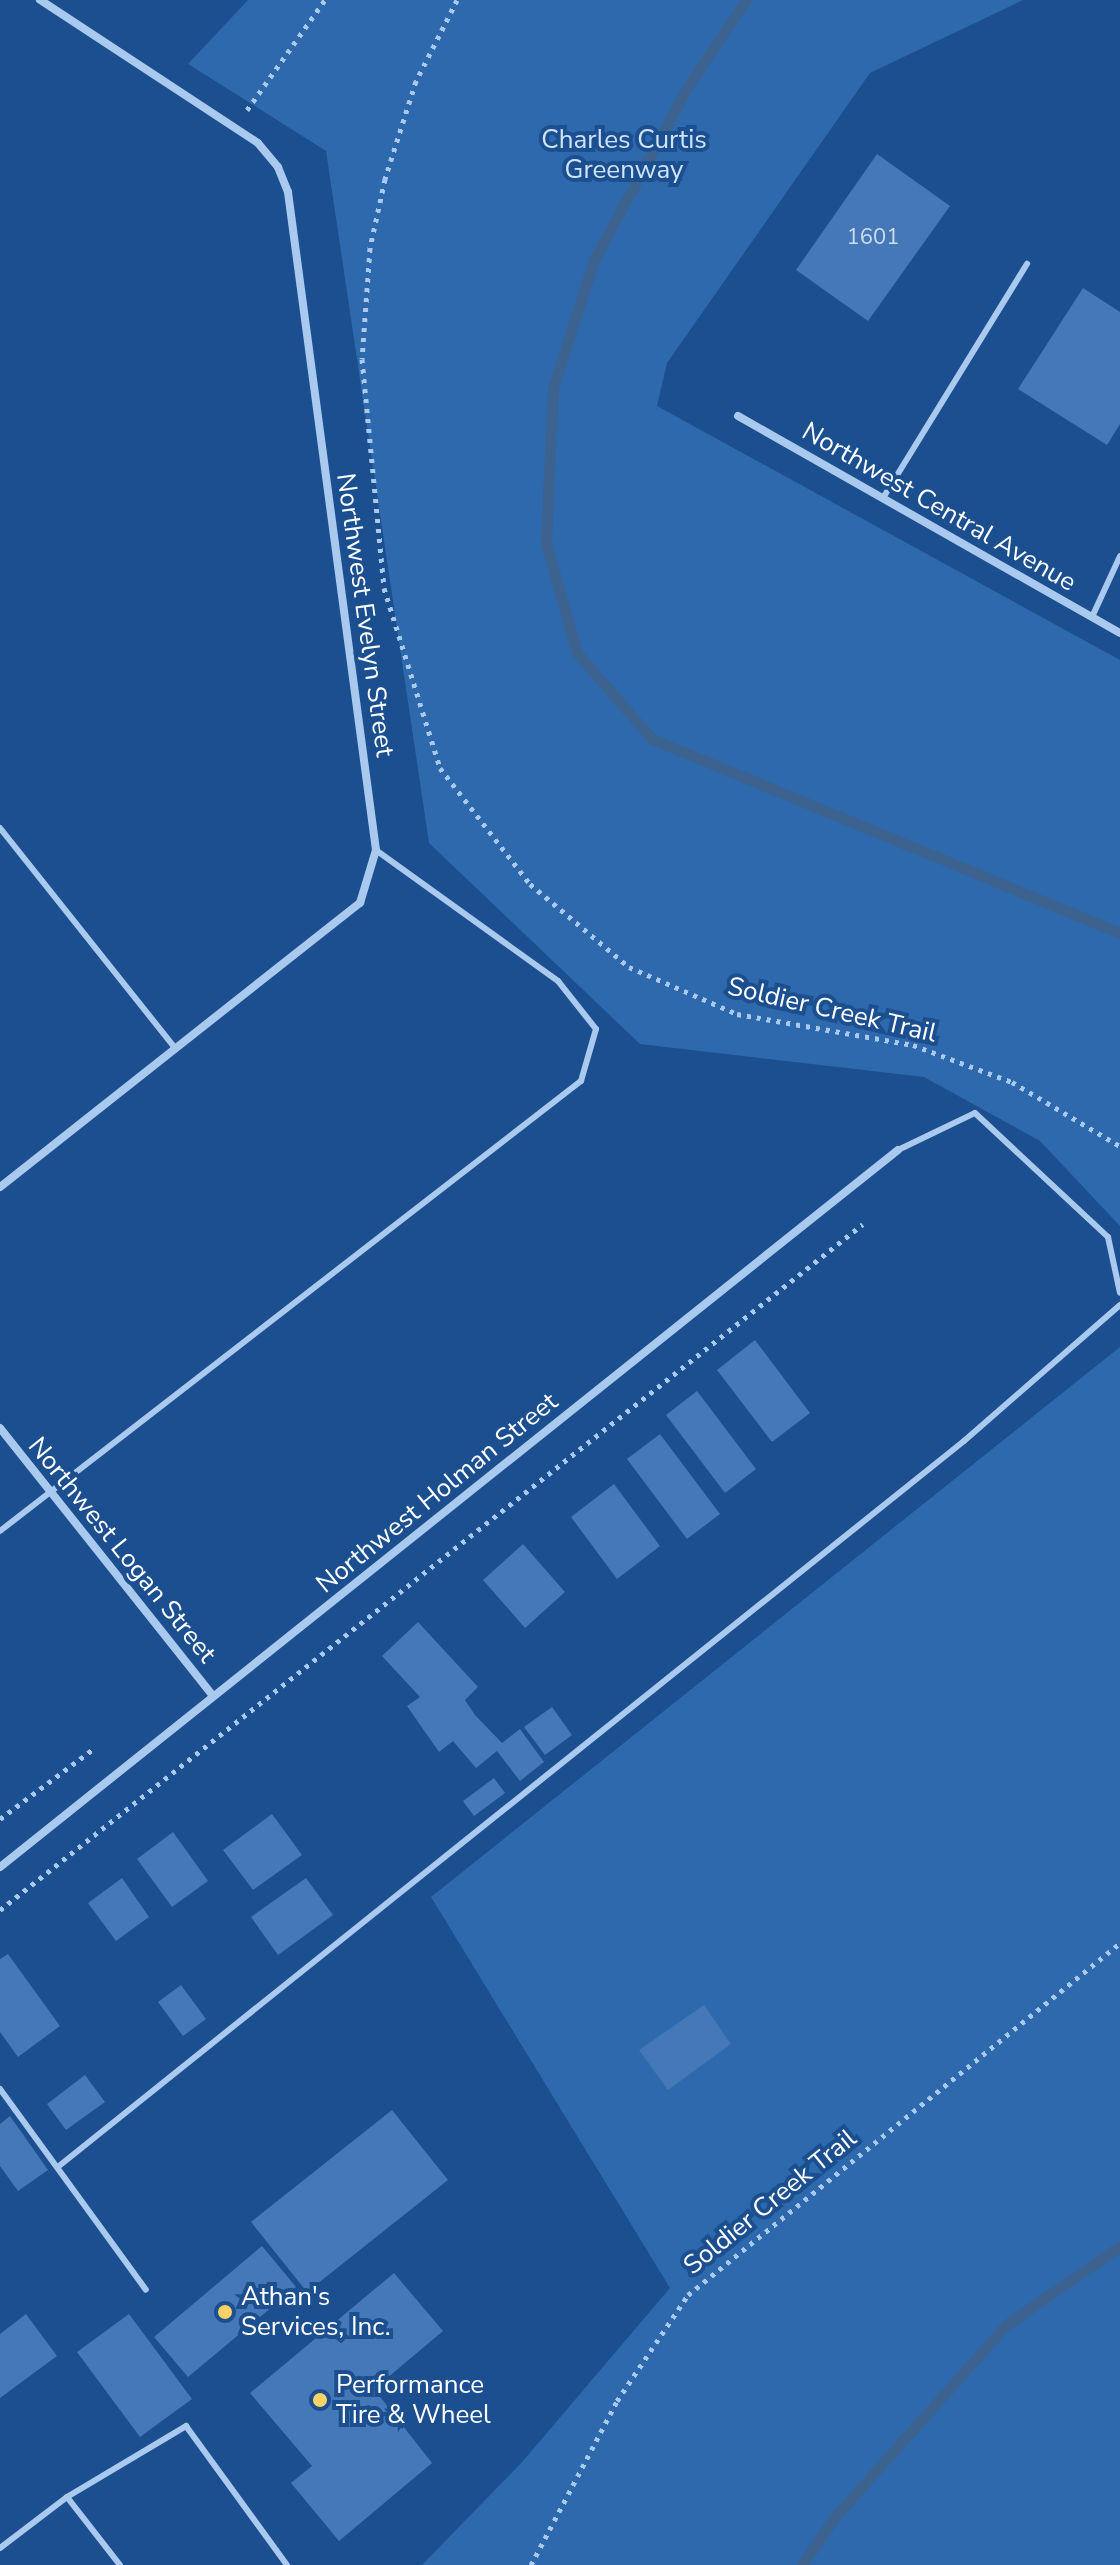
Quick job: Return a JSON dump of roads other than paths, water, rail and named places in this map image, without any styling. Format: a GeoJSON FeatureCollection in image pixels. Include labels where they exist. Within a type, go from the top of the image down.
{"type":"FeatureCollection","features":[{"type":"Feature","properties":{"kind":"street","name":"Northwest Evelyn Street"},"geometry":{"type":"LineString","coordinates":[[0,1187],[360,903],[376,850],[288,192],[272,157],[236,128],[40,0]]}},
{"type":"Feature","properties":{"kind":"street","name":"Northwest Central Avenue"},"geometry":{"type":"LineString","coordinates":[[738,416],[1120,633]]}},
{"type":"Feature","properties":{"kind":"street","name":"Northwest Holman Street"},"geometry":{"type":"LineString","coordinates":[[0,1867],[898,1150]]}},
{"type":"Feature","properties":{"kind":"street","name":"Northwest Logan Street"},"geometry":{"type":"LineString","coordinates":[[0,1428],[213,1696]]}},
{"type":"Feature","properties":{"kind":"lane"},"geometry":{"type":"LineString","coordinates":[[883,498],[1027,264]]}},
{"type":"Feature","properties":{"kind":"lane"},"geometry":{"type":"LineString","coordinates":[[1092,617],[1120,556]]}},
{"type":"Feature","properties":{"kind":"lane"},"geometry":{"type":"LineString","coordinates":[[0,828],[175,1048]]}},
{"type":"Feature","properties":{"kind":"lane"},"geometry":{"type":"LineString","coordinates":[[0,1531],[581,1081],[596,1029],[558,981],[376,850]]}},
{"type":"Feature","properties":{"kind":"lane"},"geometry":{"type":"LineString","coordinates":[[898,1150],[975,1113],[1108,1237],[1120,1293]]}},
{"type":"Feature","properties":{"kind":"lane"},"geometry":{"type":"LineString","coordinates":[[59,2166],[964,1441],[1120,1305]]}},
{"type":"Feature","properties":{"kind":"lane"},"geometry":{"type":"LineString","coordinates":[[0,2089],[59,2166],[146,2290]]}},
{"type":"Feature","properties":{"kind":"lane"},"geometry":{"type":"LineString","coordinates":[[0,2548],[67,2497],[186,2426],[287,2565]]}},
{"type":"Feature","properties":{"kind":"lane"},"geometry":{"type":"LineString","coordinates":[[67,2497],[120,2565]]}},
{"type":"Feature","properties":{"kind":"waterway"},"geometry":{"type":"LineString","coordinates":[[746,0],[688,86],[594,260],[553,388],[546,543],[577,653],[652,739],[1120,933]]}},
{"type":"Feature","properties":{"kind":"waterway"},"geometry":{"type":"LineString","coordinates":[[802,2565],[834,2518],[1006,2325],[1120,2246]]}},
{"type":"Feature","properties":{"kind":"place","name":"Athan's Services, Inc."},"geometry":{"type":"Point","coordinates":[225,2312]}},
{"type":"Feature","properties":{"kind":"place","name":"Performance Tire & Wheel"},"geometry":{"type":"Point","coordinates":[320,2400]}},
{"type":"Feature","properties":{"kind":"park label","name":"Charles Curtis Greenway"},"geometry":{"type":"Point","coordinates":[624,155]}}]}
